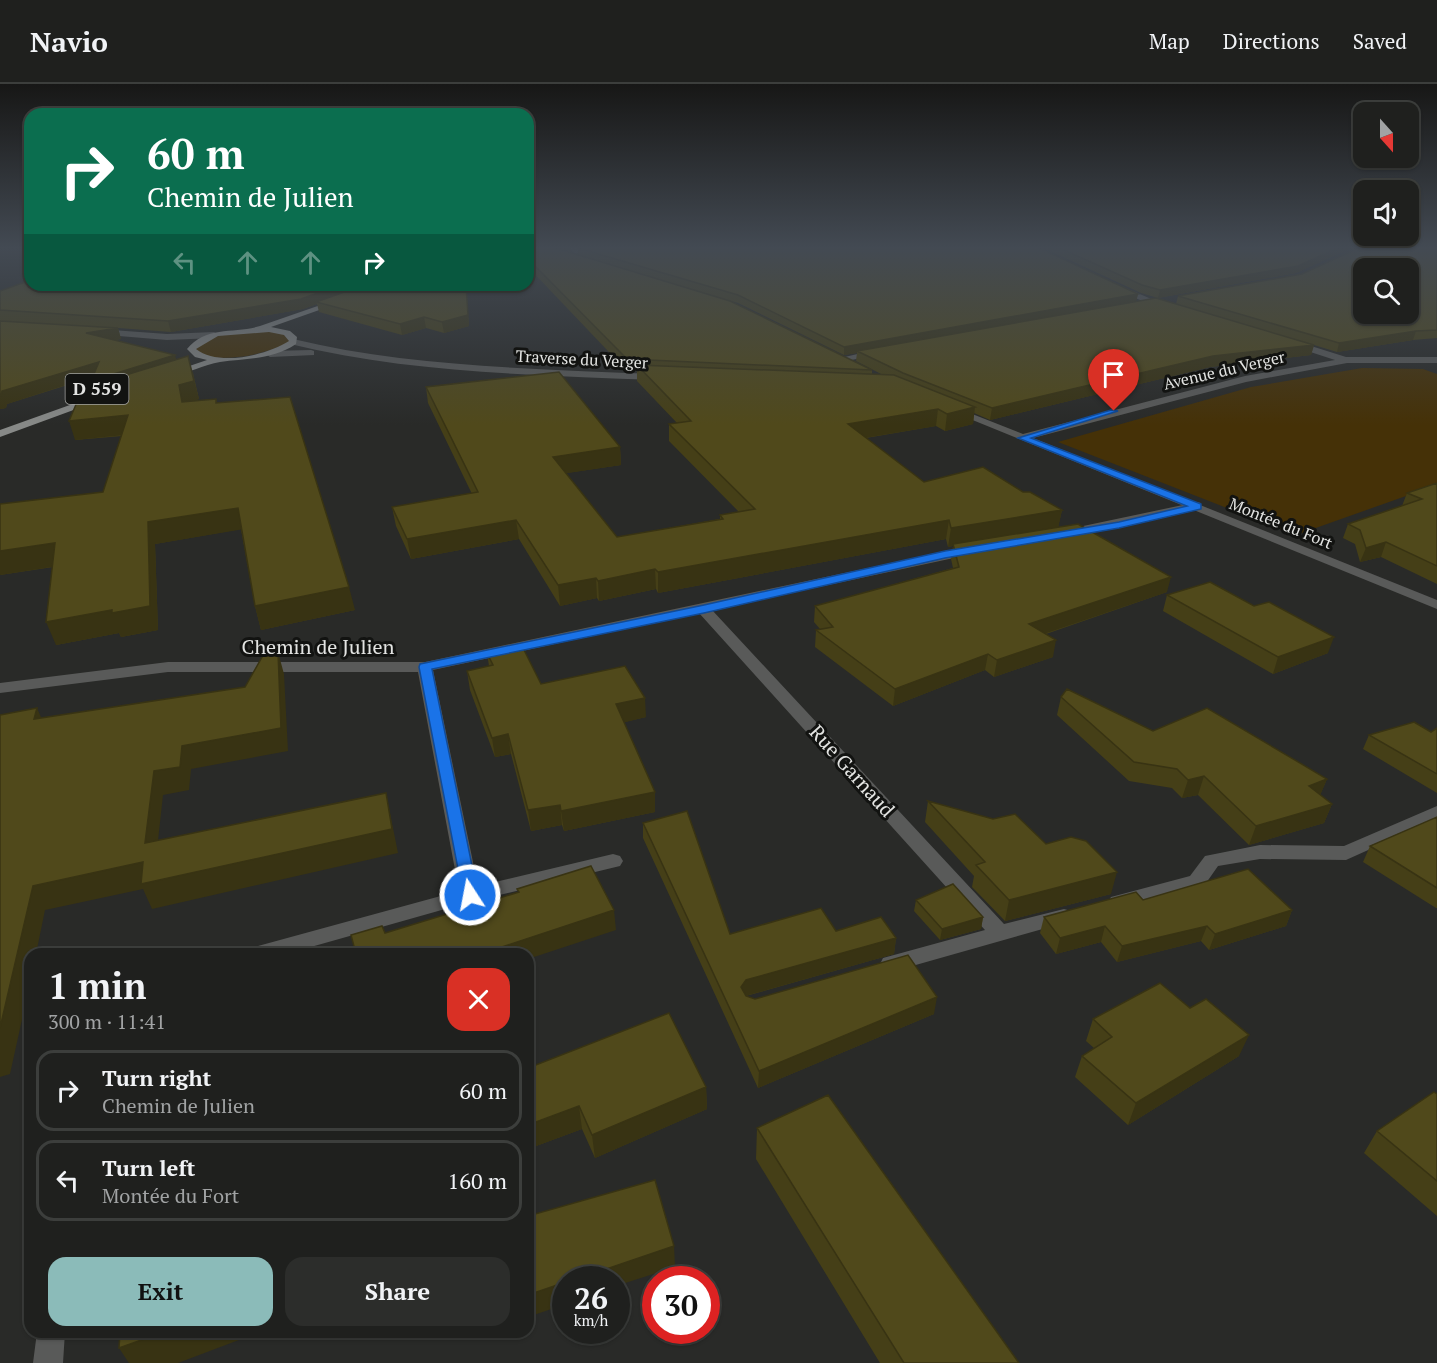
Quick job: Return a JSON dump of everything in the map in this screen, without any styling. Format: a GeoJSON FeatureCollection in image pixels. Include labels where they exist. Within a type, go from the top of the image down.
{"type":"FeatureCollection","features":[{"type":"Feature","properties":{"kind":"main road"},"geometry":{"type":"LineString","coordinates":[[257,329],[291,331],[293,342],[270,354],[222,359],[162,371],[214,335],[257,329],[340,306]]}},
{"type":"Feature","properties":{"kind":"main road"},"geometry":{"type":"LineString","coordinates":[[325,317],[343,306]]}},
{"type":"Feature","properties":{"kind":"main road"},"geometry":{"type":"LineString","coordinates":[[187,353],[222,359]]}},
{"type":"Feature","properties":{"kind":"main road","name":"D 559"},"geometry":{"type":"LineString","coordinates":[[0,423],[95,390]]}},
{"type":"Feature","properties":{"kind":"main road"},"geometry":{"type":"LineString","coordinates":[[0,434],[111,393]]}},
{"type":"Feature","properties":{"kind":"street"},"geometry":{"type":"LineString","coordinates":[[1134,308],[1148,306]]}},
{"type":"Feature","properties":{"kind":"street"},"geometry":{"type":"LineString","coordinates":[[1164,306],[1179,310]]}},
{"type":"Feature","properties":{"kind":"street"},"geometry":{"type":"LineString","coordinates":[[90,331],[167,337],[214,335]]}},
{"type":"Feature","properties":{"kind":"street"},"geometry":{"type":"LineString","coordinates":[[167,337],[187,353]]}},
{"type":"Feature","properties":{"kind":"street"},"geometry":{"type":"LineString","coordinates":[[1284,340],[1347,360]]}},
{"type":"Feature","properties":{"kind":"street","name":"Traverse du Verger"},"geometry":{"type":"LineString","coordinates":[[293,342],[338,353]]}},
{"type":"Feature","properties":{"kind":"street"},"geometry":{"type":"LineString","coordinates":[[841,359],[888,351]]}},
{"type":"Feature","properties":{"kind":"street","name":"Traverse du Verger"},"geometry":{"type":"LineString","coordinates":[[270,354],[338,353],[516,371],[671,378]]}},
{"type":"Feature","properties":{"kind":"street"},"geometry":{"type":"LineString","coordinates":[[831,353],[860,368]]}},
{"type":"Feature","properties":{"kind":"street","name":"Avenue du Verger"},"geometry":{"type":"LineString","coordinates":[[1022,438],[1245,379],[1347,360],[1437,360]]}},
{"type":"Feature","properties":{"kind":"street","name":"Montée du Fort"},"geometry":{"type":"LineString","coordinates":[[939,404],[1197,506],[1437,605]]}},
{"type":"Feature","properties":{"kind":"street"},"geometry":{"type":"LineString","coordinates":[[1049,537],[1119,525],[1197,506]]}},
{"type":"Feature","properties":{"kind":"street","name":"Chemin de Julien"},"geometry":{"type":"LineString","coordinates":[[0,688],[168,667],[425,667],[704,609],[945,554],[991,547]]}},
{"type":"Feature","properties":{"kind":"street","name":"Rue Garnaud"},"geometry":{"type":"LineString","coordinates":[[704,609],[1000,933]]}},
{"type":"Feature","properties":{"kind":"street"},"geometry":{"type":"LineString","coordinates":[[425,667],[470,895]]}},
{"type":"Feature","properties":{"kind":"street"},"geometry":{"type":"LineString","coordinates":[[1104,906],[1197,881],[1212,861],[1260,852],[1346,853],[1437,812]]}},
{"type":"Feature","properties":{"kind":"street"},"geometry":{"type":"LineString","coordinates":[[280,948],[470,895],[613,861]]}},
{"type":"Feature","properties":{"kind":"street"},"geometry":{"type":"LineString","coordinates":[[867,971],[1081,912]]}},
{"type":"Feature","properties":{"kind":"street"},"geometry":{"type":"LineString","coordinates":[[48,1363],[50,1338]]}},
{"type":"Feature","properties":{"kind":"shaded area"},"geometry":{"type":"Polygon","coordinates":[[[279,331],[293,342],[247,356],[225,358],[199,356],[194,345],[214,335],[279,331]]]}},
{"type":"Feature","properties":{"kind":"shaded area"},"geometry":{"type":"Polygon","coordinates":[[[1362,368],[1423,369],[1437,374],[1437,485],[1296,535],[1058,442],[1251,387],[1362,368]]]}},
{"type":"Feature","properties":{"kind":"building"},"geometry":{"type":"Polygon","coordinates":[[[0,306],[261,306],[168,321],[0,310],[0,306]]]}},
{"type":"Feature","properties":{"kind":"building"},"geometry":{"type":"Polygon","coordinates":[[[330,306],[467,306],[468,315],[442,322],[424,317],[400,324],[330,306]]]}},
{"type":"Feature","properties":{"kind":"building"},"geometry":{"type":"Polygon","coordinates":[[[574,306],[740,306],[872,370],[627,359],[574,306]]]}},
{"type":"Feature","properties":{"kind":"building"},"geometry":{"type":"Polygon","coordinates":[[[760,306],[1073,306],[844,347],[760,306]]]}},
{"type":"Feature","properties":{"kind":"building"},"geometry":{"type":"Polygon","coordinates":[[[1113,306],[1182,306],[1314,345],[1213,356],[992,408],[903,373],[857,351],[1113,306]]]}},
{"type":"Feature","properties":{"kind":"building"},"geometry":{"type":"Polygon","coordinates":[[[1211,306],[1353,306],[1353,324],[1419,324],[1419,306],[1437,306],[1437,330],[1339,343],[1211,306]]]}},
{"type":"Feature","properties":{"kind":"building"},"geometry":{"type":"Polygon","coordinates":[[[0,321],[118,328],[86,333],[175,355],[91,381],[99,362],[2,391],[0,396],[0,321]]]}},
{"type":"Feature","properties":{"kind":"building"},"geometry":{"type":"Polygon","coordinates":[[[188,356],[194,381],[179,385],[182,402],[216,399],[216,403],[290,397],[349,587],[255,606],[238,508],[148,522],[150,606],[112,613],[112,610],[46,622],[55,543],[0,551],[0,504],[103,492],[128,415],[69,421],[83,388],[188,356]]]}},
{"type":"Feature","properties":{"kind":"building"},"geometry":{"type":"Polygon","coordinates":[[[637,365],[894,375],[975,407],[947,414],[938,409],[848,424],[924,482],[983,467],[1023,492],[1030,492],[1062,510],[951,528],[949,520],[658,572],[655,569],[598,581],[596,578],[558,585],[516,520],[407,539],[392,507],[478,492],[426,387],[559,372],[620,447],[553,457],[617,537],[723,519],[720,515],[755,509],[669,424],[691,421],[637,365]]]}},
{"type":"Feature","properties":{"kind":"building"},"geometry":{"type":"Polygon","coordinates":[[[1437,483],[1437,566],[1386,542],[1366,548],[1360,530],[1348,524],[1422,499],[1407,493],[1437,483]]]}},
{"type":"Feature","properties":{"kind":"building"},"geometry":{"type":"Polygon","coordinates":[[[1078,524],[1171,577],[1029,624],[1056,640],[997,660],[988,654],[895,689],[816,630],[833,627],[815,606],[959,567],[953,544],[1078,524]]]}},
{"type":"Feature","properties":{"kind":"building"},"geometry":{"type":"Polygon","coordinates":[[[1210,582],[1254,606],[1269,602],[1334,637],[1278,657],[1167,595],[1210,582]]]}},
{"type":"Feature","properties":{"kind":"building"},"geometry":{"type":"Polygon","coordinates":[[[522,646],[541,684],[625,666],[645,698],[616,704],[655,792],[561,811],[560,805],[528,810],[508,734],[492,738],[467,671],[493,665],[487,653],[522,646]]]}},
{"type":"Feature","properties":{"kind":"building"},"geometry":{"type":"Polygon","coordinates":[[[265,652],[278,652],[281,728],[182,746],[180,767],[154,771],[145,843],[386,793],[392,829],[141,884],[143,862],[33,886],[0,1028],[0,715],[37,708],[34,719],[245,687],[265,652]]]}},
{"type":"Feature","properties":{"kind":"building"},"geometry":{"type":"Polygon","coordinates":[[[1067,689],[1153,731],[1207,708],[1327,779],[1309,786],[1332,804],[1256,826],[1204,776],[1188,780],[1177,769],[1134,762],[1061,697],[1067,689]]]}},
{"type":"Feature","properties":{"kind":"building"},"geometry":{"type":"Polygon","coordinates":[[[1414,722],[1431,732],[1437,728],[1437,774],[1369,735],[1414,722]]]}},
{"type":"Feature","properties":{"kind":"building"},"geometry":{"type":"Polygon","coordinates":[[[928,801],[993,819],[1015,814],[1046,844],[1071,837],[1086,841],[1117,872],[1009,900],[976,865],[985,862],[928,801]]]}},
{"type":"Feature","properties":{"kind":"building"},"geometry":{"type":"Polygon","coordinates":[[[687,811],[730,934],[821,908],[836,931],[881,917],[896,938],[746,980],[741,987],[746,996],[755,999],[908,955],[937,997],[759,1071],[643,823],[687,811]]]}},
{"type":"Feature","properties":{"kind":"building"},"geometry":{"type":"Polygon","coordinates":[[[1437,817],[1437,888],[1370,846],[1437,817]]]}},
{"type":"Feature","properties":{"kind":"building"},"geometry":{"type":"Polygon","coordinates":[[[591,866],[614,910],[499,948],[354,948],[351,935],[382,926],[385,933],[519,892],[517,889],[591,866]]]}},
{"type":"Feature","properties":{"kind":"building"},"geometry":{"type":"Polygon","coordinates":[[[1248,869],[1292,910],[1215,934],[1207,926],[1122,946],[1105,926],[1060,938],[1044,917],[1136,892],[1143,900],[1248,869]]]}},
{"type":"Feature","properties":{"kind":"building"},"geometry":{"type":"Polygon","coordinates":[[[953,884],[983,917],[942,929],[916,900],[953,884]]]}},
{"type":"Feature","properties":{"kind":"building"},"geometry":{"type":"Polygon","coordinates":[[[1160,983],[1190,1008],[1206,999],[1249,1035],[1136,1103],[1082,1056],[1112,1037],[1093,1019],[1160,983]]]}},
{"type":"Feature","properties":{"kind":"building"},"geometry":{"type":"Polygon","coordinates":[[[669,1013],[706,1087],[592,1135],[579,1106],[534,1123],[534,1066],[669,1013]]]}},
{"type":"Feature","properties":{"kind":"building"},"geometry":{"type":"Polygon","coordinates":[[[1434,1092],[1437,1094],[1437,1181],[1377,1131],[1434,1092]]]}},
{"type":"Feature","properties":{"kind":"building"},"geometry":{"type":"Polygon","coordinates":[[[828,1095],[1019,1363],[904,1363],[757,1128],[828,1095]]]}},
{"type":"Feature","properties":{"kind":"building"},"geometry":{"type":"Polygon","coordinates":[[[655,1180],[674,1246],[615,1266],[552,1266],[552,1287],[534,1293],[534,1214],[655,1180]]]}},
{"type":"Feature","properties":{"kind":"building"},"geometry":{"type":"Polygon","coordinates":[[[120,1338],[147,1338],[119,1348],[120,1338]]]}},
{"type":"Feature","properties":{"kind":"route"},"geometry":{"type":"LineString","coordinates":[[470,895],[425,667],[704,609],[945,554],[1119,525],[1197,506],[1022,438],[1114,411]]}}]}
